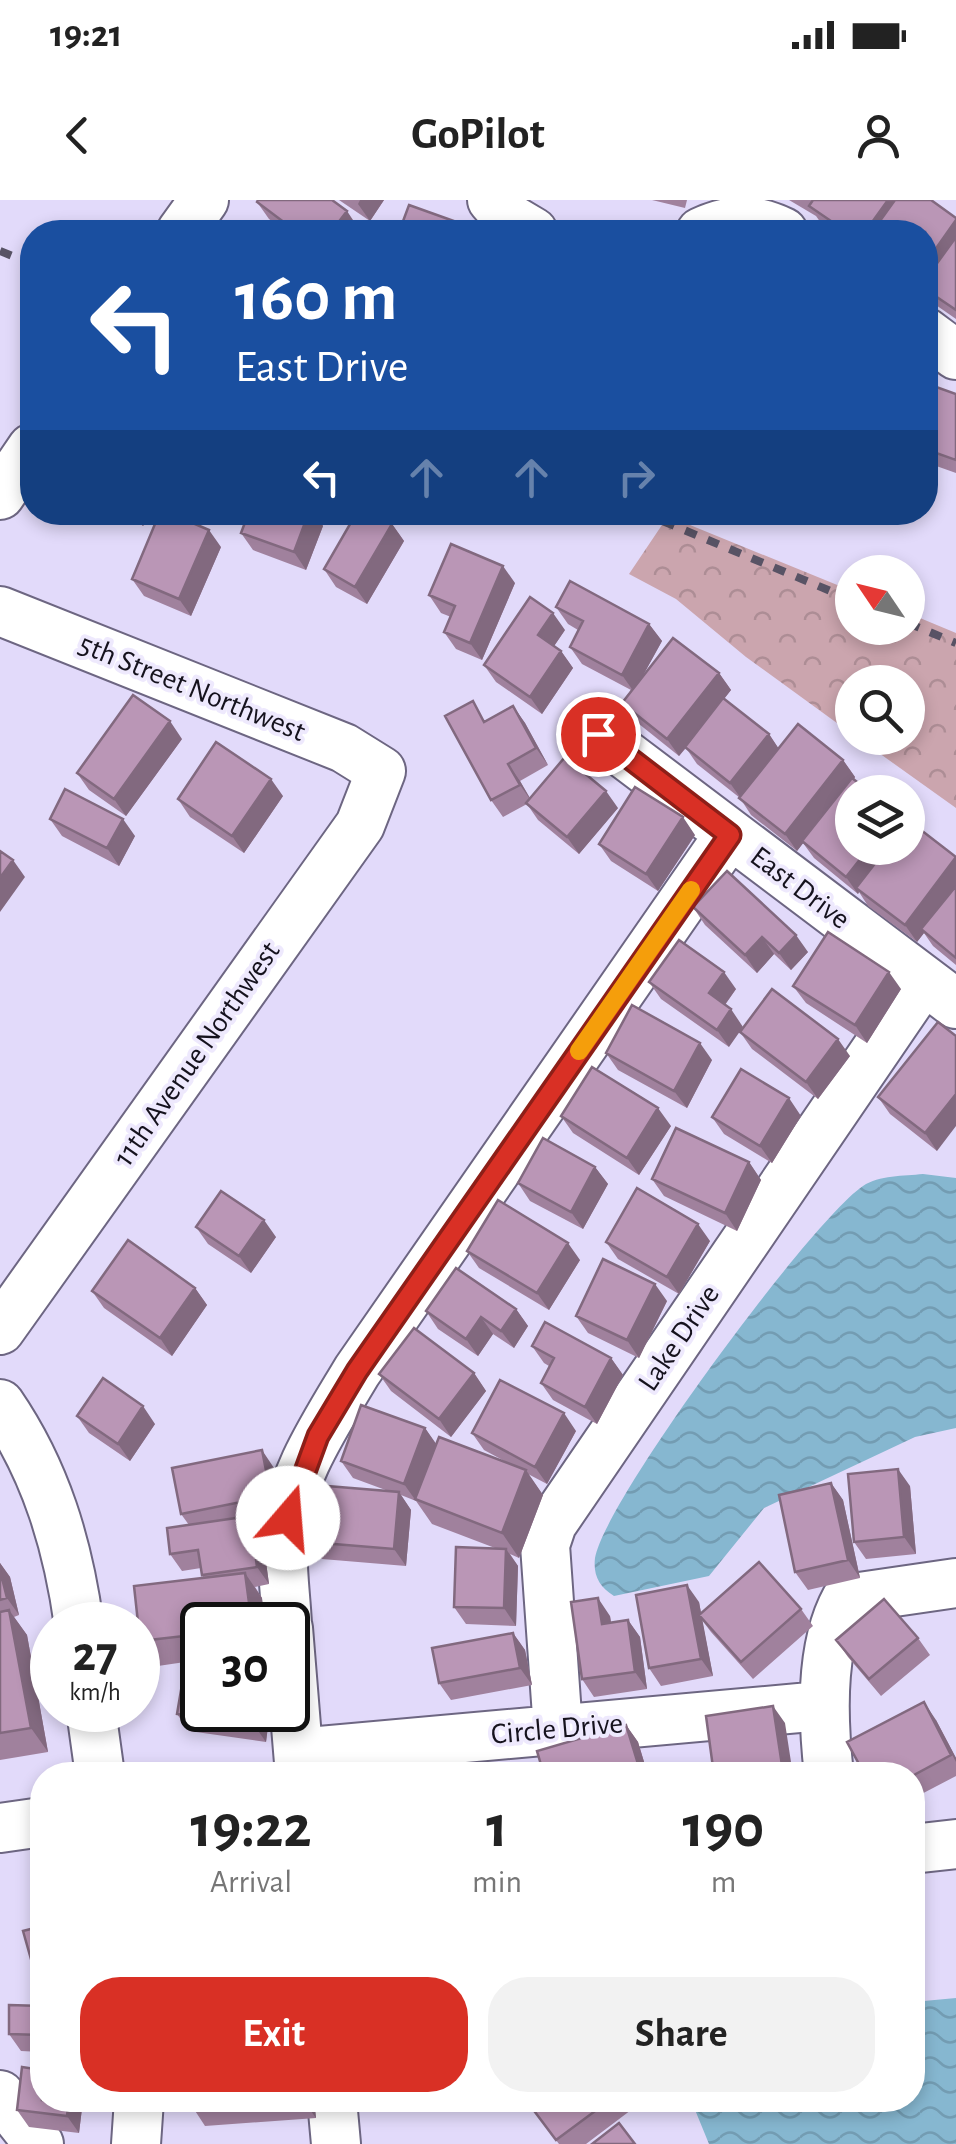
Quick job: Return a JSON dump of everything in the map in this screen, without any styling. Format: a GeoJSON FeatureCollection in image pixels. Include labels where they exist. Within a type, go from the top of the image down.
{"type":"FeatureCollection","features":[{"type":"Feature","properties":{"kind":"street"},"geometry":{"type":"LineString","coordinates":[[492,200],[513,220]]}},
{"type":"Feature","properties":{"kind":"street"},"geometry":{"type":"LineString","coordinates":[[0,496],[20,466]]}},
{"type":"Feature","properties":{"kind":"street","name":"5th Street Northwest"},"geometry":{"type":"LineString","coordinates":[[0,611],[344,748],[381,771]]}},
{"type":"Feature","properties":{"kind":"street","name":"East Drive"},"geometry":{"type":"LineString","coordinates":[[598,734],[940,992]]}},
{"type":"Feature","properties":{"kind":"street","name":"11th Avenue Northwest"},"geometry":{"type":"LineString","coordinates":[[0,1330],[360,825],[381,771]]}},
{"type":"Feature","properties":{"kind":"street"},"geometry":{"type":"LineString","coordinates":[[286,1602],[283,1540],[293,1495],[318,1436],[357,1371],[730,835]]}},
{"type":"Feature","properties":{"kind":"street","name":"Lake Drive"},"geometry":{"type":"LineString","coordinates":[[558,1730],[546,1545],[552,1524],[940,992]]}},
{"type":"Feature","properties":{"kind":"street"},"geometry":{"type":"LineString","coordinates":[[0,1404],[25,1440],[54,1508],[75,1602]]}},
{"type":"Feature","properties":{"kind":"street"},"geometry":{"type":"LineString","coordinates":[[827,1762],[821,1706],[828,1691],[837,1615],[846,1599],[956,1583]]}},
{"type":"Feature","properties":{"kind":"street","name":"Circle Drive"},"geometry":{"type":"LineString","coordinates":[[310,1762],[320,1751],[821,1706]]}},
{"type":"Feature","properties":{"kind":"street"},"geometry":{"type":"LineString","coordinates":[[94,1732],[98,1762]]}},
{"type":"Feature","properties":{"kind":"street"},"geometry":{"type":"LineString","coordinates":[[296,1732],[299,1762]]}},
{"type":"Feature","properties":{"kind":"street"},"geometry":{"type":"LineString","coordinates":[[0,1828],[30,1824]]}},
{"type":"Feature","properties":{"kind":"street"},"geometry":{"type":"LineString","coordinates":[[925,1847],[956,1844]]}},
{"type":"Feature","properties":{"kind":"street"},"geometry":{"type":"LineString","coordinates":[[0,2095],[38,2144]]}},
{"type":"Feature","properties":{"kind":"street"},"geometry":{"type":"LineString","coordinates":[[136,2144],[138,2112]]}},
{"type":"Feature","properties":{"kind":"street"},"geometry":{"type":"LineString","coordinates":[[333,2112],[336,2144]]}},
{"type":"Feature","properties":{"kind":"green space"},"geometry":{"type":"Polygon","coordinates":[[[662,525],[690,525],[835,584],[835,645],[925,645],[925,620],[956,633],[956,808],[925,786],[925,775],[910,775],[882,755],[925,755],[925,665],[835,665],[835,722],[746,657],[676,599],[629,574],[662,525]]]}},
{"type":"Feature","properties":{"kind":"water"},"geometry":{"type":"Polygon","coordinates":[[[923,1174],[956,1178],[956,1428],[915,1437],[764,1508],[709,1576],[614,1596],[596,1575],[595,1558],[607,1527],[634,1480],[714,1363],[758,1303],[837,1209],[869,1182],[923,1174]]]}},
{"type":"Feature","properties":{"kind":"water"},"geometry":{"type":"Polygon","coordinates":[[[956,1998],[956,2144],[709,2144],[696,2112],[925,2112],[925,2001],[956,1998]]]}},
{"type":"Feature","properties":{"kind":"building"},"geometry":{"type":"Polygon","coordinates":[[[332,200],[347,211],[340,220],[281,220],[257,202],[332,200]]]}},
{"type":"Feature","properties":{"kind":"building"},"geometry":{"type":"Polygon","coordinates":[[[813,200],[888,200],[874,220],[829,220],[809,206],[813,200]]]}},
{"type":"Feature","properties":{"kind":"building"},"geometry":{"type":"Polygon","coordinates":[[[895,200],[931,200],[956,218],[938,246],[938,220],[881,220],[895,200]]]}},
{"type":"Feature","properties":{"kind":"building"},"geometry":{"type":"Polygon","coordinates":[[[409,205],[451,220],[403,220],[409,205]]]}},
{"type":"Feature","properties":{"kind":"building"},"geometry":{"type":"Polygon","coordinates":[[[956,237],[956,310],[938,298],[938,262],[956,237]]]}},
{"type":"Feature","properties":{"kind":"building"},"geometry":{"type":"Polygon","coordinates":[[[938,388],[956,394],[956,460],[938,454],[938,388]]]}},
{"type":"Feature","properties":{"kind":"building"},"geometry":{"type":"Polygon","coordinates":[[[155,525],[197,525],[209,530],[179,599],[132,579],[155,525]]]}},
{"type":"Feature","properties":{"kind":"building"},"geometry":{"type":"Polygon","coordinates":[[[244,525],[304,525],[294,552],[241,533],[244,525]]]}},
{"type":"Feature","properties":{"kind":"building"},"geometry":{"type":"Polygon","coordinates":[[[349,525],[391,525],[355,587],[324,569],[349,525]]]}},
{"type":"Feature","properties":{"kind":"building"},"geometry":{"type":"Polygon","coordinates":[[[451,544],[503,566],[470,643],[444,632],[455,606],[429,595],[451,544]]]}},
{"type":"Feature","properties":{"kind":"building"},"geometry":{"type":"Polygon","coordinates":[[[570,581],[649,624],[622,675],[570,647],[583,621],[556,607],[570,581]]]}},
{"type":"Feature","properties":{"kind":"building"},"geometry":{"type":"Polygon","coordinates":[[[530,597],[553,613],[538,635],[561,651],[530,697],[484,665],[530,597]]]}},
{"type":"Feature","properties":{"kind":"building"},"geometry":{"type":"Polygon","coordinates":[[[673,638],[719,673],[667,739],[622,703],[673,638]]]}},
{"type":"Feature","properties":{"kind":"building"},"geometry":{"type":"Polygon","coordinates":[[[133,695],[170,721],[114,799],[77,773],[133,695]]]}},
{"type":"Feature","properties":{"kind":"building"},"geometry":{"type":"Polygon","coordinates":[[[723,698],[769,734],[730,783],[685,747],[723,698]]]}},
{"type":"Feature","properties":{"kind":"building"},"geometry":{"type":"Polygon","coordinates":[[[473,701],[484,722],[513,706],[536,748],[508,764],[520,785],[491,800],[445,716],[473,701]]]}},
{"type":"Feature","properties":{"kind":"building"},"geometry":{"type":"Polygon","coordinates":[[[798,724],[843,760],[785,834],[739,798],[798,724]]]}},
{"type":"Feature","properties":{"kind":"building"},"geometry":{"type":"Polygon","coordinates":[[[216,742],[271,779],[232,836],[178,799],[216,742]]]}},
{"type":"Feature","properties":{"kind":"building"},"geometry":{"type":"Polygon","coordinates":[[[565,757],[606,791],[567,837],[526,803],[565,757]]]}},
{"type":"Feature","properties":{"kind":"building"},"geometry":{"type":"Polygon","coordinates":[[[635,787],[683,817],[646,874],[599,844],[635,787]]]}},
{"type":"Feature","properties":{"kind":"building"},"geometry":{"type":"Polygon","coordinates":[[[65,789],[123,819],[107,848],[50,819],[65,789]]]}},
{"type":"Feature","properties":{"kind":"building"},"geometry":{"type":"Polygon","coordinates":[[[835,799],[835,865],[856,865],[846,877],[802,841],[835,799]]]}},
{"type":"Feature","properties":{"kind":"building"},"geometry":{"type":"Polygon","coordinates":[[[925,833],[956,857],[905,925],[856,888],[874,865],[925,865],[925,833]]]}},
{"type":"Feature","properties":{"kind":"building"},"geometry":{"type":"Polygon","coordinates":[[[0,851],[13,860],[0,878],[0,851]]]}},
{"type":"Feature","properties":{"kind":"building"},"geometry":{"type":"Polygon","coordinates":[[[727,871],[796,935],[779,953],[762,937],[745,955],[693,907],[727,871]]]}},
{"type":"Feature","properties":{"kind":"building"},"geometry":{"type":"Polygon","coordinates":[[[956,886],[956,958],[921,929],[956,886]]]}},
{"type":"Feature","properties":{"kind":"building"},"geometry":{"type":"Polygon","coordinates":[[[828,932],[889,972],[855,1025],[793,986],[828,932]]]}},
{"type":"Feature","properties":{"kind":"building"},"geometry":{"type":"Polygon","coordinates":[[[679,940],[724,972],[709,993],[731,1009],[717,1030],[649,982],[679,940]]]}},
{"type":"Feature","properties":{"kind":"building"},"geometry":{"type":"Polygon","coordinates":[[[772,989],[838,1039],[806,1082],[740,1032],[772,989]]]}},
{"type":"Feature","properties":{"kind":"building"},"geometry":{"type":"Polygon","coordinates":[[[632,1005],[700,1043],[674,1091],[606,1053],[632,1005]]]}},
{"type":"Feature","properties":{"kind":"building"},"geometry":{"type":"Polygon","coordinates":[[[938,1022],[956,1036],[956,1094],[925,1133],[878,1097],[938,1022]]]}},
{"type":"Feature","properties":{"kind":"building"},"geometry":{"type":"Polygon","coordinates":[[[592,1067],[658,1108],[627,1158],[561,1116],[592,1067]]]}},
{"type":"Feature","properties":{"kind":"building"},"geometry":{"type":"Polygon","coordinates":[[[741,1069],[789,1098],[760,1146],[712,1117],[741,1069]]]}},
{"type":"Feature","properties":{"kind":"building"},"geometry":{"type":"Polygon","coordinates":[[[676,1128],[749,1162],[725,1213],[652,1179],[676,1128]]]}},
{"type":"Feature","properties":{"kind":"building"},"geometry":{"type":"Polygon","coordinates":[[[543,1138],[595,1167],[571,1212],[518,1183],[543,1138]]]}},
{"type":"Feature","properties":{"kind":"building"},"geometry":{"type":"Polygon","coordinates":[[[637,1188],[698,1224],[667,1277],[606,1242],[637,1188]]]}},
{"type":"Feature","properties":{"kind":"building"},"geometry":{"type":"Polygon","coordinates":[[[221,1191],[264,1220],[239,1256],[196,1227],[221,1191]]]}},
{"type":"Feature","properties":{"kind":"building"},"geometry":{"type":"Polygon","coordinates":[[[498,1200],[568,1243],[537,1293],[467,1251],[498,1200]]]}},
{"type":"Feature","properties":{"kind":"building"},"geometry":{"type":"Polygon","coordinates":[[[128,1240],[195,1288],[160,1338],[92,1291],[128,1240]]]}},
{"type":"Feature","properties":{"kind":"building"},"geometry":{"type":"Polygon","coordinates":[[[603,1259],[655,1284],[627,1340],[576,1316],[603,1259]]]}},
{"type":"Feature","properties":{"kind":"building"},"geometry":{"type":"Polygon","coordinates":[[[456,1268],[516,1309],[501,1331],[481,1317],[466,1339],[426,1311],[456,1268]]]}},
{"type":"Feature","properties":{"kind":"building"},"geometry":{"type":"Polygon","coordinates":[[[545,1322],[611,1358],[585,1407],[541,1383],[554,1358],[532,1346],[545,1322]]]}},
{"type":"Feature","properties":{"kind":"building"},"geometry":{"type":"Polygon","coordinates":[[[414,1328],[474,1373],[439,1419],[379,1374],[414,1328]]]}},
{"type":"Feature","properties":{"kind":"building"},"geometry":{"type":"Polygon","coordinates":[[[103,1378],[143,1406],[118,1444],[77,1416],[103,1378]]]}},
{"type":"Feature","properties":{"kind":"building"},"geometry":{"type":"Polygon","coordinates":[[[500,1380],[564,1413],[535,1467],[472,1433],[500,1380]]]}},
{"type":"Feature","properties":{"kind":"building"},"geometry":{"type":"Polygon","coordinates":[[[361,1405],[425,1428],[404,1484],[341,1461],[361,1405]]]}},
{"type":"Feature","properties":{"kind":"building"},"geometry":{"type":"Polygon","coordinates":[[[439,1437],[526,1470],[502,1533],[415,1499],[439,1437]]]}},
{"type":"Feature","properties":{"kind":"building"},"geometry":{"type":"Polygon","coordinates":[[[262,1450],[271,1496],[181,1514],[172,1468],[262,1450]]]}},
{"type":"Feature","properties":{"kind":"building"},"geometry":{"type":"Polygon","coordinates":[[[898,1469],[904,1537],[854,1542],[848,1474],[898,1469]]]}},
{"type":"Feature","properties":{"kind":"building"},"geometry":{"type":"Polygon","coordinates":[[[831,1483],[848,1560],[795,1572],[779,1495],[831,1483]]]}},
{"type":"Feature","properties":{"kind":"building"},"geometry":{"type":"Polygon","coordinates":[[[315,1485],[399,1492],[394,1549],[310,1542],[315,1485]]]}},
{"type":"Feature","properties":{"kind":"building"},"geometry":{"type":"Polygon","coordinates":[[[250,1516],[257,1567],[202,1575],[198,1550],[170,1554],[167,1528],[250,1516]]]}},
{"type":"Feature","properties":{"kind":"building"},"geometry":{"type":"Polygon","coordinates":[[[456,1547],[506,1549],[504,1608],[454,1607],[456,1547]]]}},
{"type":"Feature","properties":{"kind":"building"},"geometry":{"type":"Polygon","coordinates":[[[759,1562],[801,1609],[741,1662],[699,1615],[759,1562]]]}},
{"type":"Feature","properties":{"kind":"building"},"geometry":{"type":"Polygon","coordinates":[[[0,1570],[7,1598],[0,1600],[0,1570]]]}},
{"type":"Feature","properties":{"kind":"building"},"geometry":{"type":"Polygon","coordinates":[[[245,1573],[249,1602],[180,1602],[180,1636],[160,1639],[160,1602],[136,1602],[134,1586],[245,1573]]]}},
{"type":"Feature","properties":{"kind":"building"},"geometry":{"type":"Polygon","coordinates":[[[687,1585],[701,1659],[649,1668],[636,1595],[687,1585]]]}},
{"type":"Feature","properties":{"kind":"building"},"geometry":{"type":"Polygon","coordinates":[[[598,1598],[602,1624],[628,1620],[635,1672],[582,1679],[571,1602],[598,1598]]]}},
{"type":"Feature","properties":{"kind":"building"},"geometry":{"type":"Polygon","coordinates":[[[884,1599],[918,1638],[869,1679],[836,1640],[884,1599]]]}},
{"type":"Feature","properties":{"kind":"building"},"geometry":{"type":"Polygon","coordinates":[[[9,1610],[30,1728],[0,1733],[0,1612],[9,1610]]]}},
{"type":"Feature","properties":{"kind":"building"},"geometry":{"type":"Polygon","coordinates":[[[513,1633],[520,1668],[439,1683],[432,1648],[513,1633]]]}},
{"type":"Feature","properties":{"kind":"building"},"geometry":{"type":"Polygon","coordinates":[[[924,1702],[951,1755],[925,1769],[925,1762],[858,1762],[847,1742],[924,1702]]]}},
{"type":"Feature","properties":{"kind":"building"},"geometry":{"type":"Polygon","coordinates":[[[773,1706],[781,1762],[712,1762],[706,1716],[773,1706]]]}},
{"type":"Feature","properties":{"kind":"building"},"geometry":{"type":"Polygon","coordinates":[[[626,1725],[637,1762],[540,1762],[537,1751],[626,1725]]]}},
{"type":"Feature","properties":{"kind":"building"},"geometry":{"type":"Polygon","coordinates":[[[30,1929],[30,1956],[23,1931],[30,1929]]]}},
{"type":"Feature","properties":{"kind":"building"},"geometry":{"type":"Polygon","coordinates":[[[9,2005],[30,2006],[30,2035],[9,2034],[9,2005]]]}},
{"type":"Feature","properties":{"kind":"building"},"geometry":{"type":"Polygon","coordinates":[[[22,2067],[30,2068],[30,2112],[17,2110],[22,2067]]]}},
{"type":"Feature","properties":{"kind":"building"},"geometry":{"type":"Polygon","coordinates":[[[34,2112],[68,2112],[67,2116],[34,2112]]]}},
{"type":"Feature","properties":{"kind":"building"},"geometry":{"type":"Polygon","coordinates":[[[535,2112],[594,2112],[556,2140],[535,2112]]]}},
{"type":"Feature","properties":{"kind":"building"},"geometry":{"type":"Polygon","coordinates":[[[619,2123],[635,2144],[592,2144],[619,2123]]]}},
{"type":"Feature","properties":{"kind":"railway"},"geometry":{"type":"LineString","coordinates":[[0,251],[20,259]]}},
{"type":"Feature","properties":{"kind":"railway"},"geometry":{"type":"LineString","coordinates":[[672,525],[835,593]]}},
{"type":"Feature","properties":{"kind":"railway"},"geometry":{"type":"LineString","coordinates":[[925,630],[956,643]]}},
{"type":"Feature","properties":{"kind":"slow traffic"},"geometry":{"type":"LineString","coordinates":[[579,1051],[691,890]]}},
{"type":"Feature","properties":{"kind":"route"},"geometry":{"type":"LineString","coordinates":[[288,1518],[293,1495],[318,1436],[357,1371],[730,835],[598,734]]}}]}
